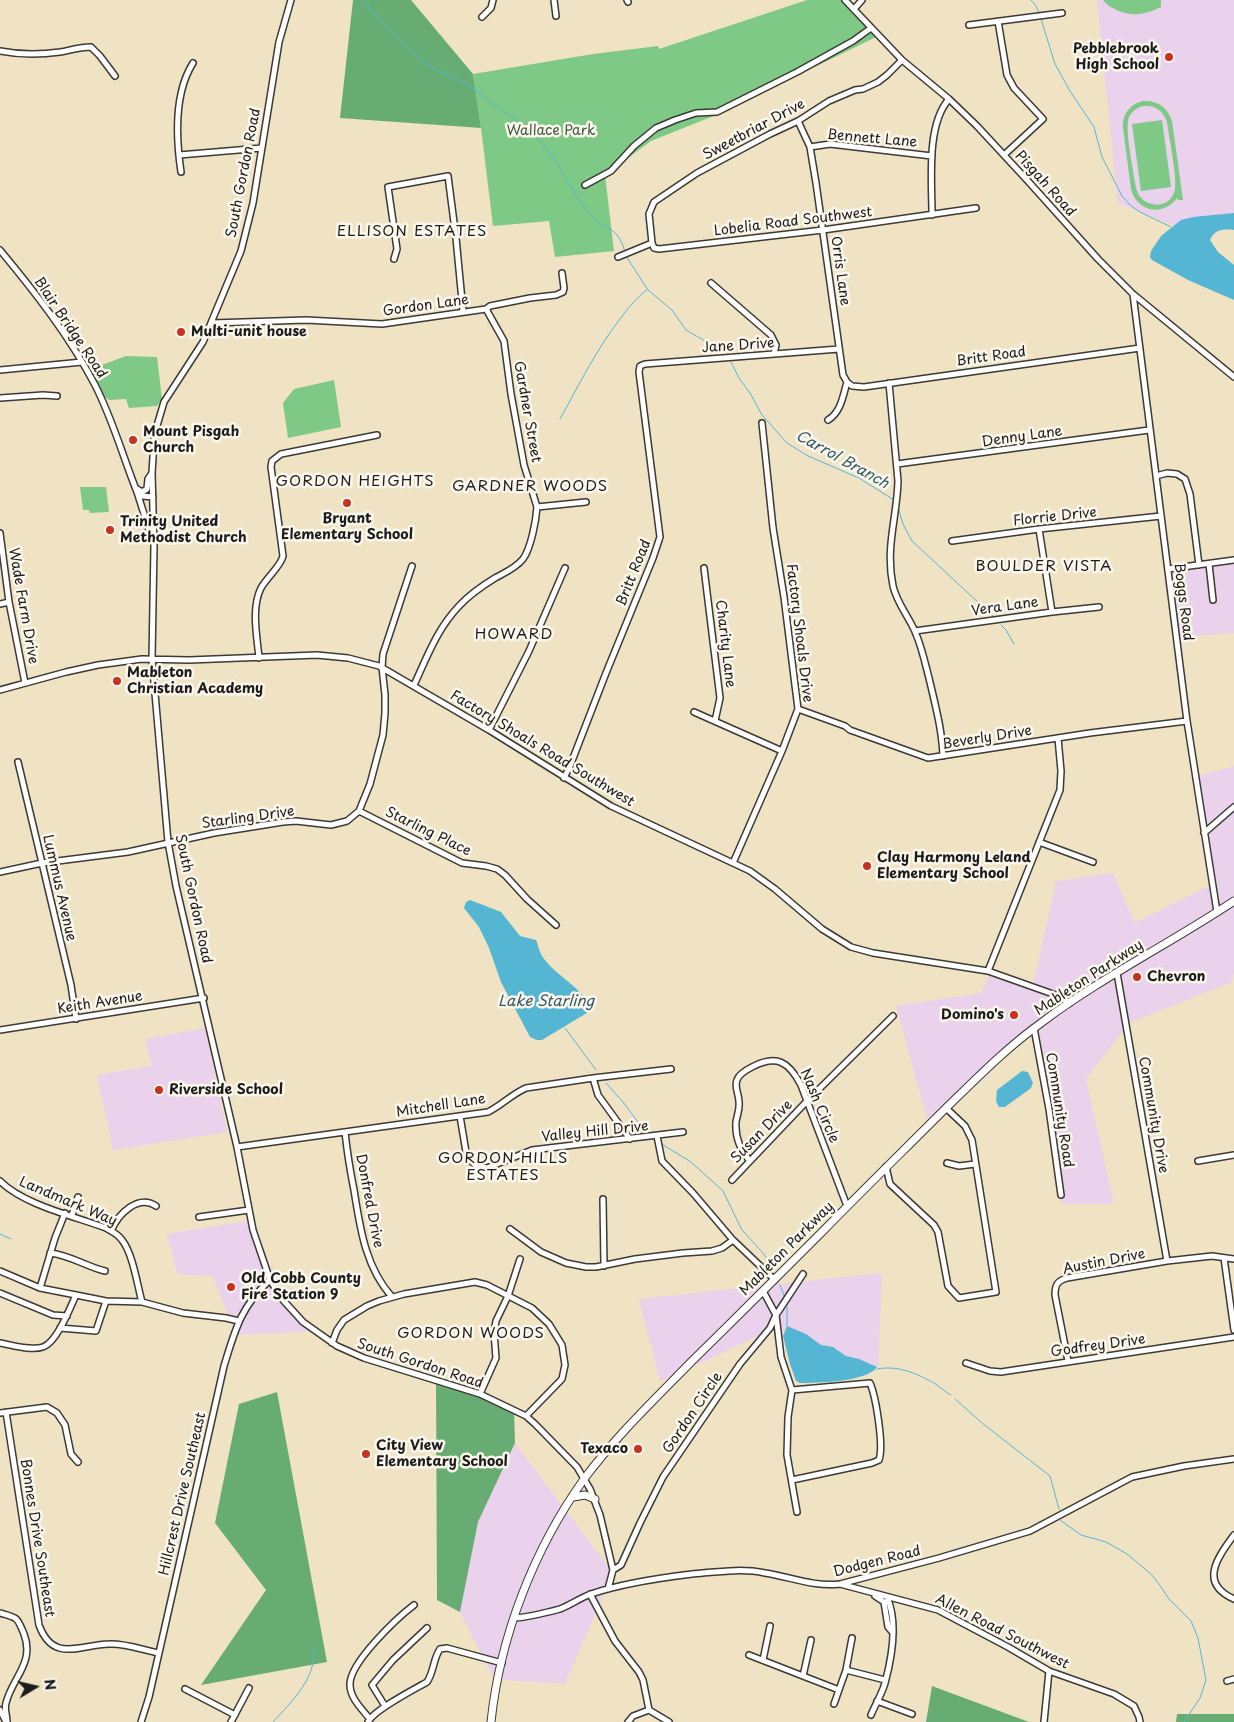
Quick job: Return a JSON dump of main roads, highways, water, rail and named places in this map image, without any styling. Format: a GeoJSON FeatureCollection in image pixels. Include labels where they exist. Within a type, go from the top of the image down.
{"type":"FeatureCollection","features":[{"type":"Feature","properties":{"kind":"main road","name":"Mableton Parkway"},"geometry":{"type":"LineString","coordinates":[[490,1722],[502,1663],[515,1618],[537,1560],[584,1479],[631,1424],[988,1067],[1034,1028],[1070,1003],[1234,901]]}},
{"type":"Feature","properties":{"kind":"main road"},"geometry":{"type":"LineString","coordinates":[[573,1497],[585,1495],[595,1499]]}},
{"type":"Feature","properties":{"kind":"water"},"geometry":{"type":"Polygon","coordinates":[[[1234,213],[1234,230],[1220,230],[1210,240],[1218,252],[1234,265],[1234,300],[1188,280],[1152,260],[1150,257],[1151,251],[1161,236],[1181,220],[1234,213]]]}},
{"type":"Feature","properties":{"kind":"water","name":"Lake Starling"},"geometry":{"type":"Polygon","coordinates":[[[470,900],[501,912],[520,936],[536,940],[542,956],[554,970],[580,993],[591,1008],[590,1011],[542,1040],[530,1037],[501,982],[479,927],[464,908],[466,902],[470,900]]]}},
{"type":"Feature","properties":{"kind":"water"},"geometry":{"type":"Polygon","coordinates":[[[1022,1071],[1028,1072],[1033,1083],[1031,1088],[1005,1107],[999,1107],[996,1101],[997,1090],[1022,1071]]]}},
{"type":"Feature","properties":{"kind":"water"},"geometry":{"type":"Polygon","coordinates":[[[787,1326],[806,1334],[821,1345],[833,1347],[846,1356],[859,1359],[877,1367],[872,1372],[853,1379],[800,1383],[796,1381],[783,1336],[787,1326]]]}},
{"type":"Feature","properties":{"kind":"waterway"},"geometry":{"type":"LineString","coordinates":[[362,0],[394,35],[421,59],[435,69],[471,87],[539,140],[553,157],[581,203],[599,223],[618,236],[625,252]]}},
{"type":"Feature","properties":{"kind":"waterway"},"geometry":{"type":"LineString","coordinates":[[1031,0],[1039,13]]}},
{"type":"Feature","properties":{"kind":"waterway"},"geometry":{"type":"LineString","coordinates":[[1041,19],[1055,64],[1094,127],[1102,157],[1122,196],[1140,212],[1171,227]]}},
{"type":"Feature","properties":{"kind":"waterway"},"geometry":{"type":"LineString","coordinates":[[626,256],[648,290],[672,310],[686,330],[724,352]]}},
{"type":"Feature","properties":{"kind":"waterway"},"geometry":{"type":"LineString","coordinates":[[560,419],[605,340],[631,305],[647,290]]}},
{"type":"Feature","properties":{"kind":"waterway","name":"Carrol Branch"},"geometry":{"type":"LineString","coordinates":[[731,362],[762,415],[787,443],[808,456],[859,478],[894,500]]}},
{"type":"Feature","properties":{"kind":"waterway"},"geometry":{"type":"LineString","coordinates":[[898,507],[903,524],[912,541],[994,617]]}},
{"type":"Feature","properties":{"kind":"waterway"},"geometry":{"type":"LineString","coordinates":[[1001,625],[1014,644]]}},
{"type":"Feature","properties":{"kind":"waterway"},"geometry":{"type":"LineString","coordinates":[[565,1028],[596,1070]]}},
{"type":"Feature","properties":{"kind":"waterway"},"geometry":{"type":"LineString","coordinates":[[606,1083],[644,1130]]}},
{"type":"Feature","properties":{"kind":"waterway"},"geometry":{"type":"LineString","coordinates":[[660,1143],[691,1162],[723,1191],[742,1230],[772,1266]]}},
{"type":"Feature","properties":{"kind":"waterway"},"geometry":{"type":"LineString","coordinates":[[0,1234],[11,1239]]}},
{"type":"Feature","properties":{"kind":"waterway"},"geometry":{"type":"LineString","coordinates":[[780,1285],[785,1298]]}},
{"type":"Feature","properties":{"kind":"waterway"},"geometry":{"type":"LineString","coordinates":[[787,1307],[787,1326]]}},
{"type":"Feature","properties":{"kind":"waterway"},"geometry":{"type":"LineString","coordinates":[[877,1369],[892,1368],[913,1373],[934,1383],[951,1395]]}},
{"type":"Feature","properties":{"kind":"waterway"},"geometry":{"type":"LineString","coordinates":[[955,1399],[982,1423],[1050,1476],[1059,1509]]}},
{"type":"Feature","properties":{"kind":"waterway"},"geometry":{"type":"LineString","coordinates":[[1060,1520],[1081,1535],[1106,1542],[1127,1554],[1151,1574],[1169,1599],[1191,1621],[1198,1638],[1206,1680],[1200,1698],[1184,1722]]}},
{"type":"Feature","properties":{"kind":"waterway"},"geometry":{"type":"LineString","coordinates":[[273,1722],[295,1698],[307,1680],[314,1660],[314,1649]]}},
{"type":"Feature","properties":{"kind":"place","name":"Pebblebrook High School"},"geometry":{"type":"Point","coordinates":[1169,57]}},
{"type":"Feature","properties":{"kind":"place","name":"Multi-unit house"},"geometry":{"type":"Point","coordinates":[181,332]}},
{"type":"Feature","properties":{"kind":"place","name":"Mount Pisgah Church"},"geometry":{"type":"Point","coordinates":[133,440]}},
{"type":"Feature","properties":{"kind":"place","name":"Bryant Elementary School"},"geometry":{"type":"Point","coordinates":[347,503]}},
{"type":"Feature","properties":{"kind":"place","name":"Trinity United Methodist Church"},"geometry":{"type":"Point","coordinates":[110,530]}},
{"type":"Feature","properties":{"kind":"place","name":"Mableton Christian Academy"},"geometry":{"type":"Point","coordinates":[117,681]}},
{"type":"Feature","properties":{"kind":"place","name":"Clay Harmony Leland Elementary School"},"geometry":{"type":"Point","coordinates":[867,866]}},
{"type":"Feature","properties":{"kind":"place","name":"Chevron"},"geometry":{"type":"Point","coordinates":[1137,977]}},
{"type":"Feature","properties":{"kind":"place","name":"Domino's"},"geometry":{"type":"Point","coordinates":[1014,1015]}},
{"type":"Feature","properties":{"kind":"place","name":"Riverside School"},"geometry":{"type":"Point","coordinates":[159,1090]}},
{"type":"Feature","properties":{"kind":"place","name":"Old Cobb County Fire Station 9"},"geometry":{"type":"Point","coordinates":[231,1287]}},
{"type":"Feature","properties":{"kind":"place","name":"Texaco"},"geometry":{"type":"Point","coordinates":[638,1449]}},
{"type":"Feature","properties":{"kind":"place","name":"City View Elementary School"},"geometry":{"type":"Point","coordinates":[366,1454]}},
{"type":"Feature","properties":{"kind":"district","name":"ELLISON ESTATES"},"geometry":{"type":"Point","coordinates":[412,232]}},
{"type":"Feature","properties":{"kind":"district","name":"GORDON HEIGHTS"},"geometry":{"type":"Point","coordinates":[355,482]}},
{"type":"Feature","properties":{"kind":"district","name":"GARDNER WOODS"},"geometry":{"type":"Point","coordinates":[530,487]}},
{"type":"Feature","properties":{"kind":"district","name":"BOULDER VISTA"},"geometry":{"type":"Point","coordinates":[1044,567]}},
{"type":"Feature","properties":{"kind":"district","name":"HOWARD"},"geometry":{"type":"Point","coordinates":[514,635]}},
{"type":"Feature","properties":{"kind":"district","name":"GORDON HILLS ESTATES"},"geometry":{"type":"Point","coordinates":[503,1168]}},
{"type":"Feature","properties":{"kind":"district","name":"GORDON WOODS"},"geometry":{"type":"Point","coordinates":[471,1334]}},
{"type":"Feature","properties":{"kind":"park label","name":"Wallace Park"},"geometry":{"type":"Point","coordinates":[551,131]}}]}
